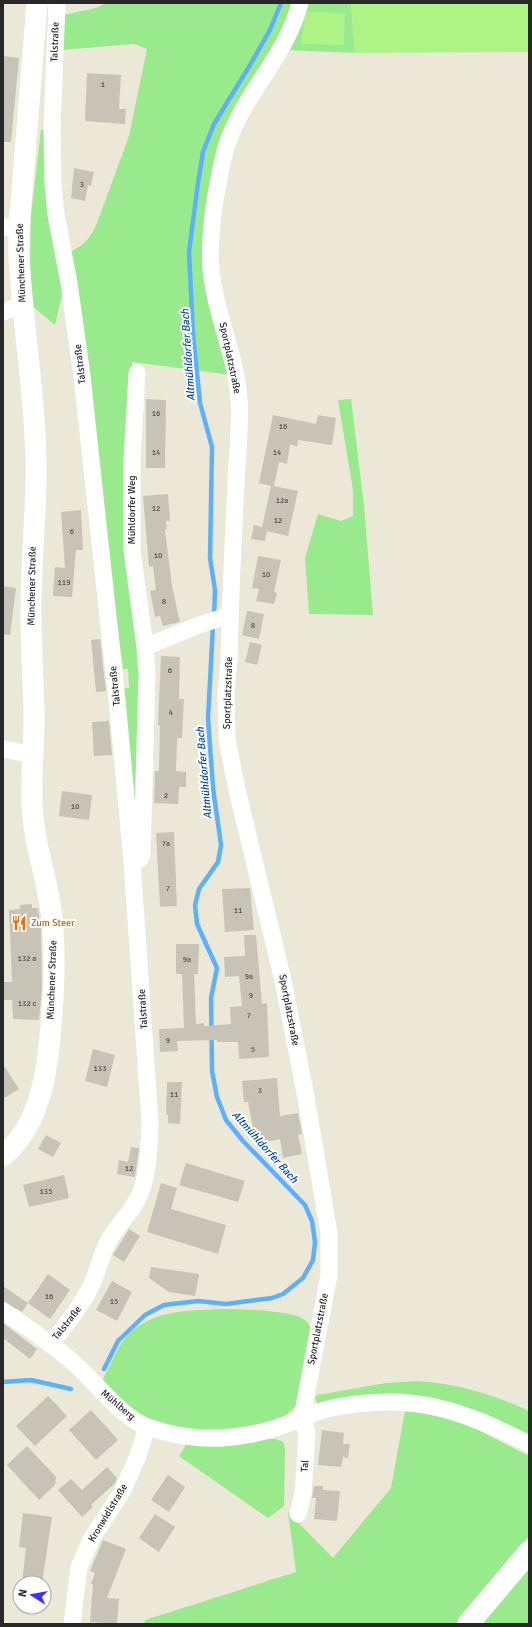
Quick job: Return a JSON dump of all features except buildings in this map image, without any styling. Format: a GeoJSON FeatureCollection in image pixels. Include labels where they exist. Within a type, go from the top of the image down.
{"type":"FeatureCollection","features":[{"type":"Feature","properties":{"kind":"main road"},"geometry":{"type":"LineString","coordinates":[[468,1624],[529,1552]]}},
{"type":"Feature","properties":{"kind":"street","name":"Münchener Straße"},"geometry":{"type":"LineString","coordinates":[[3,1156],[23,1134],[37,1106],[47,1065],[50,1034],[53,931],[48,894],[33,830],[31,788],[34,714],[31,620],[36,473],[35,437],[32,388],[11,228],[37,3]]}},
{"type":"Feature","properties":{"kind":"street","name":"Talstraße"},"geometry":{"type":"LineString","coordinates":[[51,1344],[82,1303],[114,1230],[136,1202],[145,1173],[149,1147],[150,1122],[132,861],[82,376],[69,283],[56,215],[53,183],[52,129],[57,3]]}},
{"type":"Feature","properties":{"kind":"street","name":"Sportplatzstraße"},"geometry":{"type":"LineString","coordinates":[[300,3],[287,34],[229,136],[222,160],[210,248],[210,263],[213,286],[225,330],[239,397],[227,616],[227,740],[238,794],[282,976],[305,1092],[329,1233],[329,1275],[302,1417]]}},
{"type":"Feature","properties":{"kind":"street"},"geometry":{"type":"LineString","coordinates":[[3,312],[22,306]]}},
{"type":"Feature","properties":{"kind":"street","name":"Mühldorfer Weg"},"geometry":{"type":"LineString","coordinates":[[132,861],[140,858],[142,853],[147,707],[146,647],[132,550],[131,484],[137,372]]}},
{"type":"Feature","properties":{"kind":"street"},"geometry":{"type":"LineString","coordinates":[[146,647],[199,625],[227,616]]}},
{"type":"Feature","properties":{"kind":"street"},"geometry":{"type":"LineString","coordinates":[[3,749],[33,755]]}},
{"type":"Feature","properties":{"kind":"street","name":"Mühlberg"},"geometry":{"type":"LineString","coordinates":[[3,1311],[51,1344],[76,1365],[126,1414],[147,1427],[195,1438],[235,1438],[276,1428],[302,1417],[331,1408],[356,1404],[400,1402],[420,1404],[463,1414],[529,1444]]}},
{"type":"Feature","properties":{"kind":"street","name":"Tal"},"geometry":{"type":"LineString","coordinates":[[298,1514],[303,1494],[307,1433],[302,1417]]}},
{"type":"Feature","properties":{"kind":"street","name":"Kronwidlstraße"},"geometry":{"type":"LineString","coordinates":[[72,1624],[79,1568],[92,1538],[123,1490],[138,1456],[147,1427]]}},
{"type":"Feature","properties":{"kind":"green space"},"geometry":{"type":"Polygon","coordinates":[[[106,3],[296,3],[294,12],[236,113],[209,217],[231,375],[132,362],[124,487],[140,644],[137,841],[123,688],[129,688],[128,669],[123,669],[70,252],[79,247],[86,240],[92,233],[97,223],[129,136],[147,49],[134,44],[62,50],[63,15],[96,8],[106,3]]]}},
{"type":"Feature","properties":{"kind":"green space"},"geometry":{"type":"Polygon","coordinates":[[[307,3],[351,3],[355,53],[284,50],[307,3]]]}},
{"type":"Feature","properties":{"kind":"green space"},"geometry":{"type":"Polygon","coordinates":[[[351,3],[529,3],[529,52],[355,53],[351,3]]]}},
{"type":"Feature","properties":{"kind":"green space"},"geometry":{"type":"Polygon","coordinates":[[[305,12],[345,13],[344,45],[301,44],[305,12]]]}},
{"type":"Feature","properties":{"kind":"green space"},"geometry":{"type":"Polygon","coordinates":[[[45,129],[65,283],[55,325],[31,305],[31,215],[41,130],[45,129]]]}},
{"type":"Feature","properties":{"kind":"green space"},"geometry":{"type":"Polygon","coordinates":[[[351,399],[364,505],[373,615],[309,614],[305,558],[318,514],[341,521],[353,516],[353,490],[338,400],[351,399]]]}},
{"type":"Feature","properties":{"kind":"green space"},"geometry":{"type":"Polygon","coordinates":[[[238,1309],[289,1314],[305,1320],[309,1325],[312,1330],[296,1406],[284,1417],[261,1426],[197,1432],[147,1421],[111,1393],[103,1379],[122,1342],[140,1325],[151,1319],[172,1313],[238,1309]]]}},
{"type":"Feature","properties":{"kind":"green space"},"geometry":{"type":"Polygon","coordinates":[[[419,1381],[461,1387],[489,1395],[529,1411],[529,1435],[486,1414],[464,1407],[324,1404],[317,1403],[315,1398],[317,1395],[386,1383],[419,1381]]]}},
{"type":"Feature","properties":{"kind":"green space"},"geometry":{"type":"Polygon","coordinates":[[[405,1411],[460,1421],[529,1456],[529,1536],[487,1590],[457,1624],[144,1624],[145,1620],[296,1572],[288,1512],[333,1558],[391,1488],[405,1411]]]}},
{"type":"Feature","properties":{"kind":"green space"},"geometry":{"type":"Polygon","coordinates":[[[276,1439],[283,1442],[285,1449],[284,1506],[268,1518],[179,1456],[187,1443],[217,1446],[276,1439]]]}},
{"type":"Feature","properties":{"kind":"green space"},"geometry":{"type":"Polygon","coordinates":[[[529,1565],[529,1624],[480,1624],[529,1565]]]}},
{"type":"Feature","properties":{"kind":"waterway","name":"Altmühldorfer Bach"},"geometry":{"type":"LineString","coordinates":[[214,617],[215,590],[210,558],[212,447],[200,403],[193,334],[189,252],[203,152],[214,124],[270,30],[281,3]]}},
{"type":"Feature","properties":{"kind":"waterway","name":"Altmühldorfer Bach"},"geometry":{"type":"LineString","coordinates":[[104,1369],[118,1341],[145,1315],[164,1305],[198,1301],[226,1304],[272,1298],[283,1294],[303,1278],[313,1260],[315,1242],[312,1221],[305,1205],[243,1141],[226,1120],[217,1097],[212,1071],[211,998],[217,968],[197,924],[195,905],[199,889],[218,862],[221,845],[213,788],[208,718],[213,625]]}},
{"type":"Feature","properties":{"kind":"waterway","name":"Altmühldorfer Bach"},"geometry":{"type":"LineString","coordinates":[[3,1382],[31,1380],[71,1389]]}},
{"type":"Feature","properties":{"kind":"place","name":"Zum Steer"},"geometry":{"type":"Point","coordinates":[19,923]}}]}
